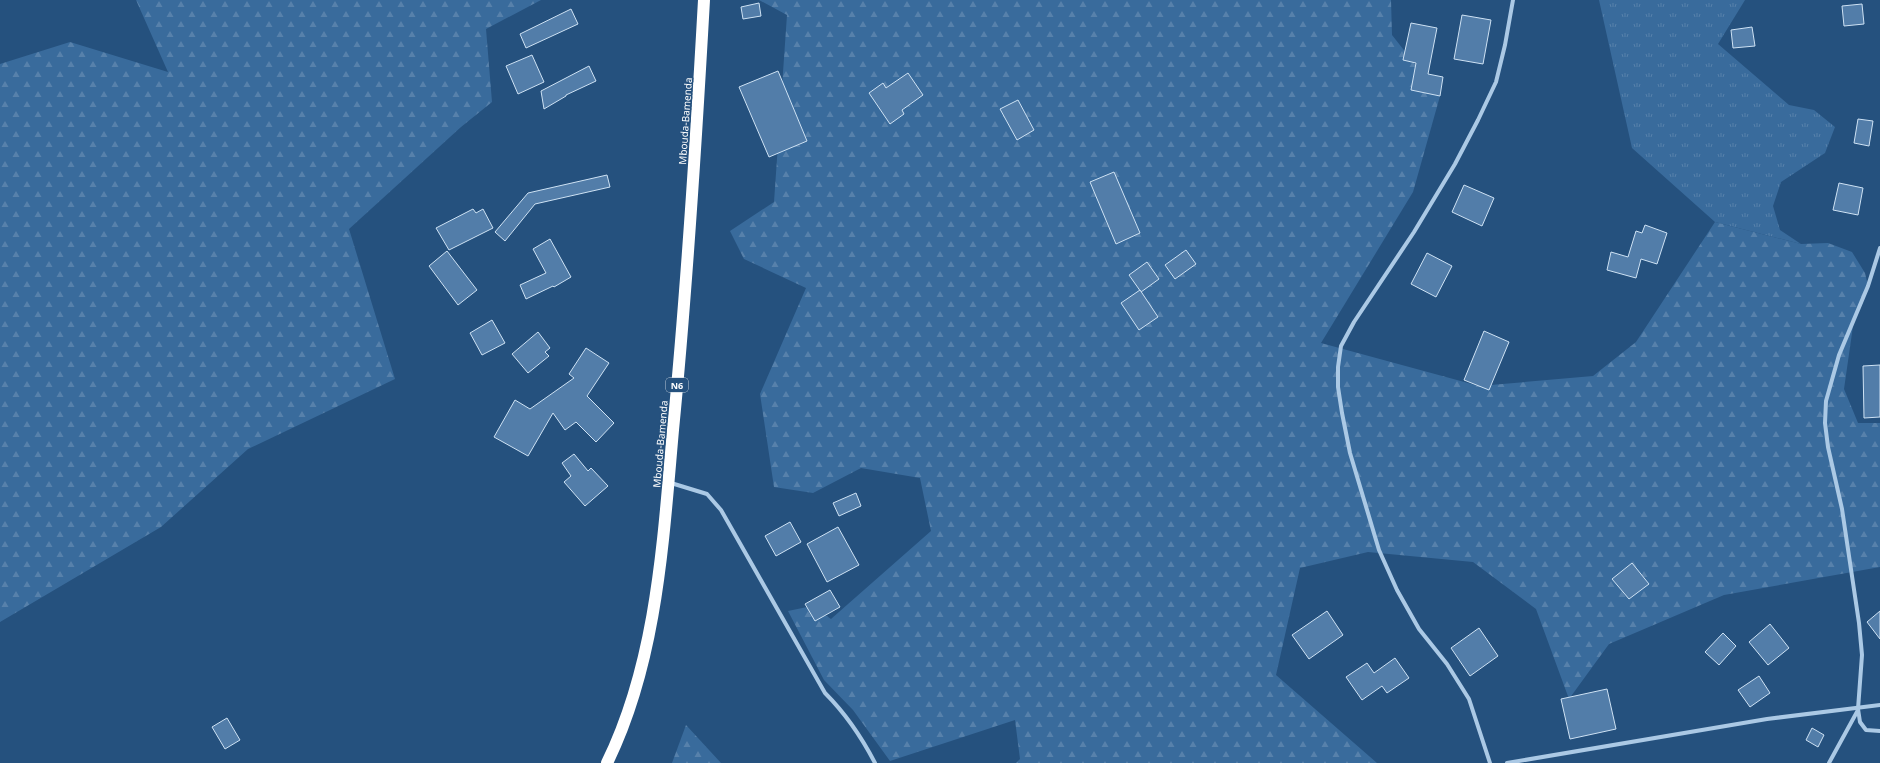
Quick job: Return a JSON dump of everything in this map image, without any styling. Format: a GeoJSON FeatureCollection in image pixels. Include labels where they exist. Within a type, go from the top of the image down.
{"type":"FeatureCollection","features":[{"type":"Feature","properties":{"kind":"highway","name":"Mbouda-Bamenda"},"geometry":{"type":"LineString","coordinates":[[606,763],[621,735],[643,662],[655,595],[668,482],[682,332],[704,0]]}},
{"type":"Feature","properties":{"kind":"street"},"geometry":{"type":"LineString","coordinates":[[1490,763],[1469,700],[1447,664],[1419,629],[1397,590],[1379,550],[1350,453],[1338,387],[1338,367],[1341,346],[1354,322],[1414,232],[1455,164],[1478,120],[1496,82],[1505,45],[1513,0]]}},
{"type":"Feature","properties":{"kind":"street"},"geometry":{"type":"LineString","coordinates":[[1880,248],[1868,286],[1838,360],[1826,401],[1825,423],[1828,447],[1842,509],[1859,623],[1862,655],[1858,709],[1862,727],[1866,730],[1880,731]]}},
{"type":"Feature","properties":{"kind":"street"},"geometry":{"type":"LineString","coordinates":[[668,482],[707,494],[721,510],[825,693],[842,710],[856,728],[875,763]]}},
{"type":"Feature","properties":{"kind":"street"},"geometry":{"type":"LineString","coordinates":[[1507,763],[1766,719],[1837,710],[1858,709],[1880,705]]}},
{"type":"Feature","properties":{"kind":"street"},"geometry":{"type":"LineString","coordinates":[[1829,763],[1858,709]]}},
{"type":"Feature","properties":{"kind":"green space"},"geometry":{"type":"Polygon","coordinates":[[[136,0],[541,0],[486,29],[492,102],[461,127],[349,229],[395,379],[248,449],[161,527],[0,622],[0,64],[70,42],[168,72],[136,0]]]}},
{"type":"Feature","properties":{"kind":"green space"},"geometry":{"type":"Polygon","coordinates":[[[759,0],[1391,0],[1392,35],[1440,96],[1413,192],[1321,343],[1479,386],[1593,376],[1636,342],[1715,222],[1801,244],[1828,243],[1852,252],[1865,273],[1868,286],[1854,319],[1844,389],[1858,423],[1880,423],[1880,567],[1724,595],[1609,644],[1569,699],[1536,609],[1473,562],[1368,552],[1300,568],[1276,675],[1377,763],[1016,763],[1020,759],[1015,720],[890,761],[853,710],[824,680],[788,611],[812,606],[831,619],[931,531],[920,478],[861,468],[813,493],[774,487],[760,394],[806,288],[744,259],[730,231],[774,202],[787,15],[759,0]]]}},
{"type":"Feature","properties":{"kind":"green space"},"geometry":{"type":"Polygon","coordinates":[[[1599,0],[1745,0],[1718,44],[1789,105],[1814,110],[1835,127],[1825,153],[1781,182],[1773,206],[1780,230],[1801,244],[1715,222],[1632,148],[1599,0]]]}},
{"type":"Feature","properties":{"kind":"green space"},"geometry":{"type":"Polygon","coordinates":[[[686,725],[721,763],[672,763],[686,725]]]}},
{"type":"Feature","properties":{"kind":"building"},"geometry":{"type":"Polygon","coordinates":[[[759,3],[761,16],[743,19],[741,7],[759,3]]]}},
{"type":"Feature","properties":{"kind":"building"},"geometry":{"type":"Polygon","coordinates":[[[1862,4],[1864,24],[1844,26],[1842,6],[1862,4]]]}},
{"type":"Feature","properties":{"kind":"building"},"geometry":{"type":"Polygon","coordinates":[[[571,9],[578,24],[526,48],[520,34],[571,9]]]}},
{"type":"Feature","properties":{"kind":"building"},"geometry":{"type":"Polygon","coordinates":[[[1462,15],[1491,20],[1483,64],[1454,59],[1462,15]]]}},
{"type":"Feature","properties":{"kind":"building"},"geometry":{"type":"Polygon","coordinates":[[[1411,23],[1437,28],[1428,74],[1443,77],[1440,96],[1411,90],[1416,63],[1403,60],[1411,23]]]}},
{"type":"Feature","properties":{"kind":"building"},"geometry":{"type":"Polygon","coordinates":[[[1752,27],[1755,46],[1733,48],[1731,30],[1752,27]]]}},
{"type":"Feature","properties":{"kind":"building"},"geometry":{"type":"Polygon","coordinates":[[[532,55],[544,82],[518,94],[506,66],[532,55]]]}},
{"type":"Feature","properties":{"kind":"building"},"geometry":{"type":"Polygon","coordinates":[[[589,66],[596,81],[566,95],[544,109],[541,91],[589,66]]]}},
{"type":"Feature","properties":{"kind":"building"},"geometry":{"type":"Polygon","coordinates":[[[778,71],[807,141],[769,157],[739,87],[778,71]]]}},
{"type":"Feature","properties":{"kind":"building"},"geometry":{"type":"Polygon","coordinates":[[[908,73],[923,95],[902,110],[904,114],[890,124],[869,93],[883,83],[886,88],[908,73]]]}},
{"type":"Feature","properties":{"kind":"building"},"geometry":{"type":"Polygon","coordinates":[[[1018,100],[1034,130],[1017,140],[1000,109],[1018,100]]]}},
{"type":"Feature","properties":{"kind":"building"},"geometry":{"type":"Polygon","coordinates":[[[1858,119],[1873,121],[1869,146],[1854,143],[1858,119]]]}},
{"type":"Feature","properties":{"kind":"building"},"geometry":{"type":"Polygon","coordinates":[[[1114,172],[1140,233],[1116,244],[1090,182],[1114,172]]]}},
{"type":"Feature","properties":{"kind":"building"},"geometry":{"type":"Polygon","coordinates":[[[607,175],[610,187],[535,204],[505,241],[495,232],[528,193],[607,175]]]}},
{"type":"Feature","properties":{"kind":"building"},"geometry":{"type":"Polygon","coordinates":[[[1839,183],[1863,188],[1858,215],[1833,210],[1839,183]]]}},
{"type":"Feature","properties":{"kind":"building"},"geometry":{"type":"Polygon","coordinates":[[[1464,185],[1494,198],[1482,226],[1452,212],[1464,185]]]}},
{"type":"Feature","properties":{"kind":"building"},"geometry":{"type":"Polygon","coordinates":[[[473,209],[476,213],[483,209],[493,228],[449,250],[436,228],[473,209]]]}},
{"type":"Feature","properties":{"kind":"building"},"geometry":{"type":"Polygon","coordinates":[[[1645,225],[1667,233],[1657,264],[1641,259],[1636,278],[1607,270],[1611,252],[1628,257],[1636,231],[1642,233],[1645,225]]]}},
{"type":"Feature","properties":{"kind":"building"},"geometry":{"type":"Polygon","coordinates":[[[550,239],[571,277],[554,287],[553,286],[526,299],[520,285],[546,273],[533,249],[550,239]]]}},
{"type":"Feature","properties":{"kind":"building"},"geometry":{"type":"Polygon","coordinates":[[[1186,250],[1196,264],[1175,279],[1165,265],[1186,250]]]}},
{"type":"Feature","properties":{"kind":"building"},"geometry":{"type":"Polygon","coordinates":[[[447,251],[477,290],[458,305],[429,266],[447,251]]]}},
{"type":"Feature","properties":{"kind":"building"},"geometry":{"type":"Polygon","coordinates":[[[1427,253],[1452,266],[1436,297],[1411,284],[1427,253]]]}},
{"type":"Feature","properties":{"kind":"building"},"geometry":{"type":"Polygon","coordinates":[[[1147,262],[1159,279],[1141,292],[1129,275],[1147,262]]]}},
{"type":"Feature","properties":{"kind":"building"},"geometry":{"type":"Polygon","coordinates":[[[1140,290],[1158,317],[1139,330],[1121,303],[1140,290]]]}},
{"type":"Feature","properties":{"kind":"building"},"geometry":{"type":"Polygon","coordinates":[[[492,320],[505,343],[482,355],[470,333],[492,320]]]}},
{"type":"Feature","properties":{"kind":"building"},"geometry":{"type":"Polygon","coordinates":[[[1484,331],[1509,342],[1489,390],[1464,380],[1484,331]]]}},
{"type":"Feature","properties":{"kind":"building"},"geometry":{"type":"Polygon","coordinates":[[[538,332],[550,348],[545,352],[549,356],[528,373],[512,354],[538,332]]]}},
{"type":"Feature","properties":{"kind":"building"},"geometry":{"type":"Polygon","coordinates":[[[586,348],[609,363],[587,396],[614,423],[596,442],[576,422],[565,430],[553,413],[528,456],[494,437],[515,400],[530,409],[574,378],[569,374],[586,348]]]}},
{"type":"Feature","properties":{"kind":"building"},"geometry":{"type":"Polygon","coordinates":[[[1880,365],[1880,417],[1864,418],[1863,366],[1880,365]]]}},
{"type":"Feature","properties":{"kind":"building"},"geometry":{"type":"Polygon","coordinates":[[[574,454],[588,471],[591,468],[608,486],[585,506],[564,482],[571,476],[562,463],[574,454]]]}},
{"type":"Feature","properties":{"kind":"building"},"geometry":{"type":"Polygon","coordinates":[[[856,493],[861,506],[839,516],[833,503],[856,493]]]}},
{"type":"Feature","properties":{"kind":"building"},"geometry":{"type":"Polygon","coordinates":[[[790,522],[801,542],[776,556],[765,536],[790,522]]]}},
{"type":"Feature","properties":{"kind":"building"},"geometry":{"type":"Polygon","coordinates":[[[838,527],[859,565],[827,582],[807,544],[838,527]]]}},
{"type":"Feature","properties":{"kind":"building"},"geometry":{"type":"Polygon","coordinates":[[[1632,563],[1649,584],[1629,599],[1612,579],[1632,563]]]}},
{"type":"Feature","properties":{"kind":"building"},"geometry":{"type":"Polygon","coordinates":[[[830,590],[840,607],[815,621],[805,604],[830,590]]]}},
{"type":"Feature","properties":{"kind":"building"},"geometry":{"type":"Polygon","coordinates":[[[1327,611],[1343,635],[1309,659],[1292,635],[1327,611]]]}},
{"type":"Feature","properties":{"kind":"building"},"geometry":{"type":"Polygon","coordinates":[[[1880,611],[1880,639],[1867,622],[1880,611]]]}},
{"type":"Feature","properties":{"kind":"building"},"geometry":{"type":"Polygon","coordinates":[[[1770,624],[1789,648],[1768,665],[1749,642],[1770,624]]]}},
{"type":"Feature","properties":{"kind":"building"},"geometry":{"type":"Polygon","coordinates":[[[1479,628],[1498,656],[1470,676],[1451,648],[1479,628]]]}},
{"type":"Feature","properties":{"kind":"building"},"geometry":{"type":"Polygon","coordinates":[[[1723,633],[1736,646],[1719,665],[1705,652],[1723,633]]]}},
{"type":"Feature","properties":{"kind":"building"},"geometry":{"type":"Polygon","coordinates":[[[1395,658],[1409,678],[1387,693],[1382,686],[1362,700],[1346,677],[1367,663],[1374,673],[1395,658]]]}},
{"type":"Feature","properties":{"kind":"building"},"geometry":{"type":"Polygon","coordinates":[[[1759,676],[1770,693],[1750,707],[1738,690],[1759,676]]]}},
{"type":"Feature","properties":{"kind":"building"},"geometry":{"type":"Polygon","coordinates":[[[1607,689],[1616,729],[1570,739],[1561,699],[1607,689]]]}},
{"type":"Feature","properties":{"kind":"building"},"geometry":{"type":"Polygon","coordinates":[[[227,718],[240,740],[225,749],[212,727],[227,718]]]}},
{"type":"Feature","properties":{"kind":"building"},"geometry":{"type":"Polygon","coordinates":[[[1812,728],[1824,735],[1818,747],[1806,740],[1812,728]]]}}]}
